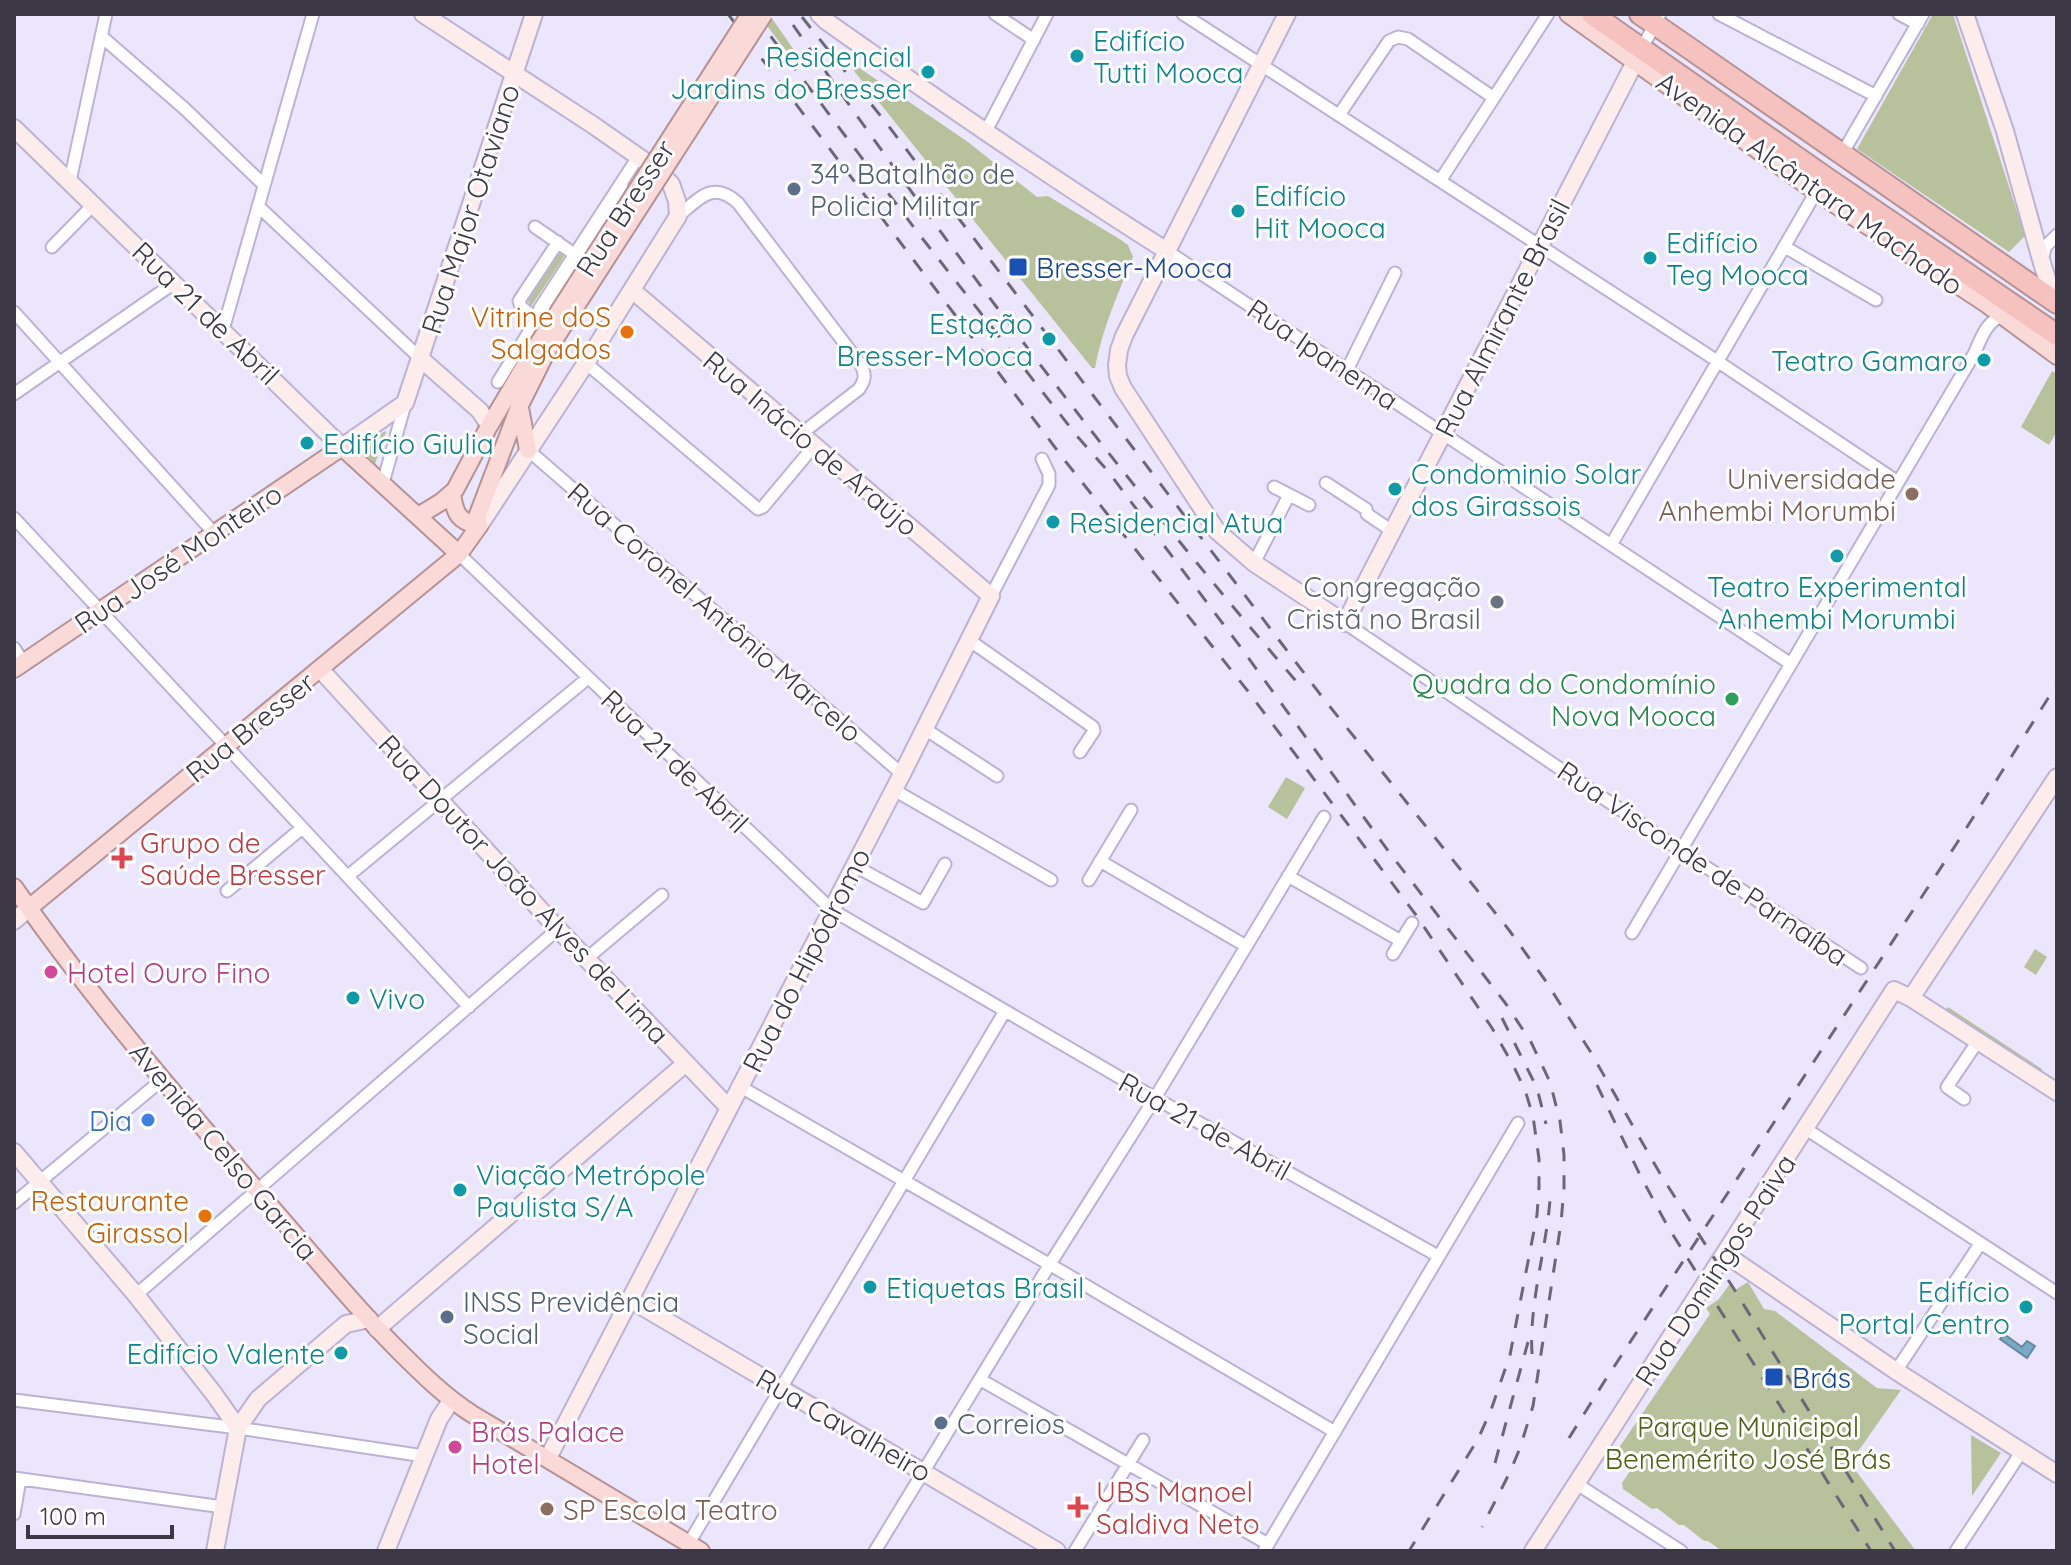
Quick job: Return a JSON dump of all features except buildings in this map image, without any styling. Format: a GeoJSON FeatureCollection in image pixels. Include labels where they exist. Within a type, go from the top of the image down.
{"type":"FeatureCollection","features":[{"type":"Feature","properties":{"kind":"highway","name":"Avenida Alcântara Machado"},"geometry":{"type":"LineString","coordinates":[[1592,14],[1638,55],[2055,348]]}},
{"type":"Feature","properties":{"kind":"highway","name":"Avenida Alcântara Machado"},"geometry":{"type":"LineString","coordinates":[[1652,17],[1842,154],[2056,302]]}},
{"type":"Feature","properties":{"kind":"highway"},"geometry":{"type":"LineString","coordinates":[[1819,183],[1847,200],[1912,254]]}},
{"type":"Feature","properties":{"kind":"main road","name":"Rua Bresser"},"geometry":{"type":"LineString","coordinates":[[29,908],[459,554],[479,526],[477,517],[542,349],[750,14]]}},
{"type":"Feature","properties":{"kind":"main road","name":"Rua Bresser"},"geometry":{"type":"LineString","coordinates":[[418,516],[452,494],[489,416],[542,349],[764,14]]}},
{"type":"Feature","properties":{"kind":"main road","name":"Avenida Alcântara Machado"},"geometry":{"type":"LineString","coordinates":[[1568,14],[1638,55]]}},
{"type":"Feature","properties":{"kind":"main road","name":"Avenida Alcântara Machado"},"geometry":{"type":"LineString","coordinates":[[1912,254],[2055,348]]}},
{"type":"Feature","properties":{"kind":"main road"},"geometry":{"type":"LineString","coordinates":[[519,407],[528,450]]}},
{"type":"Feature","properties":{"kind":"main road","name":"Rua 21 de Abril"},"geometry":{"type":"LineString","coordinates":[[342,447],[459,554]]}},
{"type":"Feature","properties":{"kind":"main road","name":"Rua José Monteiro"},"geometry":{"type":"LineString","coordinates":[[17,660],[100,611],[342,447]]}},
{"type":"Feature","properties":{"kind":"main road"},"geometry":{"type":"LineString","coordinates":[[452,494],[459,517],[479,526]]}},
{"type":"Feature","properties":{"kind":"main road","name":"Avenida Celso Garcia"},"geometry":{"type":"LineString","coordinates":[[14,887],[81,980],[258,1191],[373,1324],[451,1401],[695,1547]]}},
{"type":"Feature","properties":{"kind":"street"},"geometry":{"type":"LineString","coordinates":[[70,181],[106,14]]}},
{"type":"Feature","properties":{"kind":"street"},"geometry":{"type":"LineString","coordinates":[[223,330],[313,14]]}},
{"type":"Feature","properties":{"kind":"street"},"geometry":{"type":"LineString","coordinates":[[423,14],[667,179],[677,201],[678,216]]}},
{"type":"Feature","properties":{"kind":"street","name":"Rua Major Otaviano"},"geometry":{"type":"LineString","coordinates":[[383,483],[405,403],[534,14]]}},
{"type":"Feature","properties":{"kind":"street","name":"Rua Ipanema"},"geometry":{"type":"LineString","coordinates":[[819,14],[985,133],[1791,664]]}},
{"type":"Feature","properties":{"kind":"street"},"geometry":{"type":"LineString","coordinates":[[995,14],[1034,40]]}},
{"type":"Feature","properties":{"kind":"street"},"geometry":{"type":"LineString","coordinates":[[985,133],[1047,14]]}},
{"type":"Feature","properties":{"kind":"street"},"geometry":{"type":"LineString","coordinates":[[1183,14],[1898,482]]}},
{"type":"Feature","properties":{"kind":"street"},"geometry":{"type":"LineString","coordinates":[[1167,251],[1287,14]]}},
{"type":"Feature","properties":{"kind":"street"},"geometry":{"type":"LineString","coordinates":[[1440,181],[1548,14]]}},
{"type":"Feature","properties":{"kind":"street"},"geometry":{"type":"LineString","coordinates":[[1719,14],[1876,96]]}},
{"type":"Feature","properties":{"kind":"street"},"geometry":{"type":"LineString","coordinates":[[1842,154],[1921,19],[1899,14]]}},
{"type":"Feature","properties":{"kind":"street"},"geometry":{"type":"LineString","coordinates":[[1965,14],[2005,131],[2056,302]]}},
{"type":"Feature","properties":{"kind":"street","name":"Rua Almirante Brasil"},"geometry":{"type":"LineString","coordinates":[[1345,623],[1638,55],[1652,17]]}},
{"type":"Feature","properties":{"kind":"street"},"geometry":{"type":"LineString","coordinates":[[101,36],[185,109],[264,185]]}},
{"type":"Feature","properties":{"kind":"street"},"geometry":{"type":"LineString","coordinates":[[1339,115],[1389,41],[1398,37],[1408,39],[1494,98]]}},
{"type":"Feature","properties":{"kind":"street","name":"Rua 21 de Abril"},"geometry":{"type":"LineString","coordinates":[[14,128],[342,447]]}},
{"type":"Feature","properties":{"kind":"street"},"geometry":{"type":"LineString","coordinates":[[498,382],[537,319],[540,308],[578,256],[614,191],[622,184],[638,157]]}},
{"type":"Feature","properties":{"kind":"street"},"geometry":{"type":"LineString","coordinates":[[1611,545],[1785,247],[1819,183]]}},
{"type":"Feature","properties":{"kind":"street"},"geometry":{"type":"LineString","coordinates":[[678,216],[710,193],[720,191],[731,196],[861,365],[865,377],[859,389],[801,434]]}},
{"type":"Feature","properties":{"kind":"street"},"geometry":{"type":"LineString","coordinates":[[52,247],[94,204]]}},
{"type":"Feature","properties":{"kind":"street"},"geometry":{"type":"LineString","coordinates":[[258,206],[421,359],[489,416]]}},
{"type":"Feature","properties":{"kind":"street","name":"Rua Bresser"},"geometry":{"type":"LineString","coordinates":[[479,526],[678,216]]}},
{"type":"Feature","properties":{"kind":"street"},"geometry":{"type":"LineString","coordinates":[[535,227],[578,256]]}},
{"type":"Feature","properties":{"kind":"street"},"geometry":{"type":"LineString","coordinates":[[2042,263],[2046,246],[2057,235]]}},
{"type":"Feature","properties":{"kind":"street"},"geometry":{"type":"LineString","coordinates":[[537,319],[521,307],[519,301],[558,242]]}},
{"type":"Feature","properties":{"kind":"street"},"geometry":{"type":"LineString","coordinates":[[1785,247],[1876,300]]}},
{"type":"Feature","properties":{"kind":"street","name":"Rua Visconde de Parnaíba"},"geometry":{"type":"LineString","coordinates":[[1167,251],[1124,336],[1119,350],[1118,376],[1217,531],[1254,563],[1861,968]]}},
{"type":"Feature","properties":{"kind":"street"},"geometry":{"type":"LineString","coordinates":[[1347,370],[1395,273]]}},
{"type":"Feature","properties":{"kind":"street"},"geometry":{"type":"LineString","coordinates":[[14,394],[174,283]]}},
{"type":"Feature","properties":{"kind":"street","name":"Rua Inácio de Araújo"},"geometry":{"type":"LineString","coordinates":[[632,290],[991,596]]}},
{"type":"Feature","properties":{"kind":"street"},"geometry":{"type":"LineString","coordinates":[[14,312],[214,533]]}},
{"type":"Feature","properties":{"kind":"street"},"geometry":{"type":"LineString","coordinates":[[1632,933],[1974,354],[1989,323],[2002,315]]}},
{"type":"Feature","properties":{"kind":"street"},"geometry":{"type":"LineString","coordinates":[[586,363],[758,509],[763,507],[814,446]]}},
{"type":"Feature","properties":{"kind":"street"},"geometry":{"type":"LineString","coordinates":[[342,447],[405,403]]}},
{"type":"Feature","properties":{"kind":"street","name":"Rua Coronel Antônio Marcelo"},"geometry":{"type":"LineString","coordinates":[[528,450],[898,782],[1051,880]]}},
{"type":"Feature","properties":{"kind":"street","name":"Rua do Hipódromo"},"geometry":{"type":"LineString","coordinates":[[548,1458],[1049,485],[1049,474],[1042,459]]}},
{"type":"Feature","properties":{"kind":"street"},"geometry":{"type":"LineString","coordinates":[[1326,483],[1366,509],[1367,514],[1392,531]]}},
{"type":"Feature","properties":{"kind":"street"},"geometry":{"type":"LineString","coordinates":[[1274,487],[1309,505]]}},
{"type":"Feature","properties":{"kind":"street"},"geometry":{"type":"LineString","coordinates":[[1254,563],[1289,495]]}},
{"type":"Feature","properties":{"kind":"street"},"geometry":{"type":"LineString","coordinates":[[14,518],[469,1007]]}},
{"type":"Feature","properties":{"kind":"street","name":"Rua 21 de Abril"},"geometry":{"type":"LineString","coordinates":[[459,554],[832,910],[1155,1098],[1438,1256]]}},
{"type":"Feature","properties":{"kind":"street"},"geometry":{"type":"LineString","coordinates":[[969,640],[1093,727],[1094,731],[1080,752]]}},
{"type":"Feature","properties":{"kind":"street","name":"Rua Doutor João Alves de Lima"},"geometry":{"type":"LineString","coordinates":[[320,669],[558,929],[729,1108]]}},
{"type":"Feature","properties":{"kind":"street"},"geometry":{"type":"LineString","coordinates":[[348,876],[588,678]]}},
{"type":"Feature","properties":{"kind":"street"},"geometry":{"type":"LineString","coordinates":[[925,729],[997,776]]}},
{"type":"Feature","properties":{"kind":"street"},"geometry":{"type":"LineString","coordinates":[[2057,777],[1911,998],[2057,1092]]}},
{"type":"Feature","properties":{"kind":"street"},"geometry":{"type":"LineString","coordinates":[[1089,880],[1131,810]]}},
{"type":"Feature","properties":{"kind":"street"},"geometry":{"type":"LineString","coordinates":[[875,1551],[1155,1098],[1324,817]]}},
{"type":"Feature","properties":{"kind":"street"},"geometry":{"type":"LineString","coordinates":[[227,891],[302,828]]}},
{"type":"Feature","properties":{"kind":"street"},"geometry":{"type":"LineString","coordinates":[[1100,861],[1246,946]]}},
{"type":"Feature","properties":{"kind":"street"},"geometry":{"type":"LineString","coordinates":[[855,866],[923,903],[945,864]]}},
{"type":"Feature","properties":{"kind":"street"},"geometry":{"type":"LineString","coordinates":[[1288,876],[1401,941]]}},
{"type":"Feature","properties":{"kind":"street"},"geometry":{"type":"LineString","coordinates":[[586,959],[662,895]]}},
{"type":"Feature","properties":{"kind":"street","name":"Rua Bresser"},"geometry":{"type":"LineString","coordinates":[[14,921],[29,908]]}},
{"type":"Feature","properties":{"kind":"street"},"geometry":{"type":"LineString","coordinates":[[1393,954],[1412,923]]}},
{"type":"Feature","properties":{"kind":"street"},"geometry":{"type":"LineString","coordinates":[[136,1295],[558,929]]}},
{"type":"Feature","properties":{"kind":"street","name":"Rua Domingos Paiva"},"geometry":{"type":"LineString","coordinates":[[1533,1551],[1895,989],[1911,998]]}},
{"type":"Feature","properties":{"kind":"street"},"geometry":{"type":"LineString","coordinates":[[695,1547],[781,1388],[1005,1011]]}},
{"type":"Feature","properties":{"kind":"street"},"geometry":{"type":"LineString","coordinates":[[1964,1099],[1947,1087],[1978,1041]]}},
{"type":"Feature","properties":{"kind":"street"},"geometry":{"type":"LineString","coordinates":[[346,1324],[373,1324],[686,1063]]}},
{"type":"Feature","properties":{"kind":"street"},"geometry":{"type":"LineString","coordinates":[[14,1203],[163,1079]]}},
{"type":"Feature","properties":{"kind":"street"},"geometry":{"type":"LineString","coordinates":[[741,1087],[1335,1432]]}},
{"type":"Feature","properties":{"kind":"street"},"geometry":{"type":"LineString","coordinates":[[981,1380],[1129,1463],[1266,1548],[1518,1123]]}},
{"type":"Feature","properties":{"kind":"street"},"geometry":{"type":"LineString","coordinates":[[1806,1129],[2057,1293]]}},
{"type":"Feature","properties":{"kind":"street"},"geometry":{"type":"LineString","coordinates":[[14,1152],[136,1295],[238,1428]]}},
{"type":"Feature","properties":{"kind":"street"},"geometry":{"type":"LineString","coordinates":[[1896,1371],[1980,1244]]}},
{"type":"Feature","properties":{"kind":"street"},"geometry":{"type":"LineString","coordinates":[[1725,1254],[1896,1371],[2057,1474]]}},
{"type":"Feature","properties":{"kind":"street","name":"Rua Cavalheiro"},"geometry":{"type":"LineString","coordinates":[[631,1300],[1057,1551]]}},
{"type":"Feature","properties":{"kind":"street"},"geometry":{"type":"LineString","coordinates":[[215,1551],[238,1428],[258,1399],[346,1324],[353,1302]]}},
{"type":"Feature","properties":{"kind":"street"},"geometry":{"type":"LineString","coordinates":[[14,1400],[238,1428],[424,1456]]}},
{"type":"Feature","properties":{"kind":"street"},"geometry":{"type":"LineString","coordinates":[[386,1551],[439,1419],[451,1401]]}},
{"type":"Feature","properties":{"kind":"street"},"geometry":{"type":"LineString","coordinates":[[1075,1551],[1143,1440]]}},
{"type":"Feature","properties":{"kind":"street"},"geometry":{"type":"LineString","coordinates":[[1956,1551],[2022,1451]]}},
{"type":"Feature","properties":{"kind":"street"},"geometry":{"type":"LineString","coordinates":[[14,1514],[17,1478],[223,1507]]}},
{"type":"Feature","properties":{"kind":"street"},"geometry":{"type":"LineString","coordinates":[[1577,1484],[1681,1551]]}},
{"type":"Feature","properties":{"kind":"green space"},"geometry":{"type":"Polygon","coordinates":[[[758,14],[769,14],[798,56],[794,61],[758,14]]]}},
{"type":"Feature","properties":{"kind":"green space"},"geometry":{"type":"Polygon","coordinates":[[[1933,14],[1953,14],[2025,236],[2009,252],[1857,149],[1933,14]]]}},
{"type":"Feature","properties":{"kind":"green space"},"geometry":{"type":"Polygon","coordinates":[[[852,63],[968,142],[1037,197],[1048,196],[1128,245],[1133,257],[1106,325],[1095,368],[850,66],[852,63]]]}},
{"type":"Feature","properties":{"kind":"green space"},"geometry":{"type":"Polygon","coordinates":[[[562,253],[562,260],[530,305],[528,301],[558,254],[562,253]]]}},
{"type":"Feature","properties":{"kind":"green space"},"geometry":{"type":"Polygon","coordinates":[[[2052,371],[2057,374],[2057,431],[2049,445],[2021,427],[2052,371]]]}},
{"type":"Feature","properties":{"kind":"green space"},"geometry":{"type":"Polygon","coordinates":[[[386,432],[375,464],[360,448],[386,432]]]}},
{"type":"Feature","properties":{"kind":"green space"},"geometry":{"type":"Polygon","coordinates":[[[1286,777],[1305,788],[1287,819],[1268,807],[1286,777]]]}},
{"type":"Feature","properties":{"kind":"green space"},"geometry":{"type":"Polygon","coordinates":[[[2035,949],[2047,957],[2036,975],[2024,967],[2035,949]]]}},
{"type":"Feature","properties":{"kind":"green space"},"geometry":{"type":"Polygon","coordinates":[[[1948,1007],[2042,1069],[2041,1072],[1945,1011],[1948,1007]]]}},
{"type":"Feature","properties":{"kind":"green space","name":"Parque Municipal Benemérito José Brás"},"geometry":{"type":"Polygon","coordinates":[[[1748,1282],[1764,1309],[1775,1311],[1877,1388],[1901,1390],[1850,1463],[1916,1551],[1722,1551],[1623,1489],[1622,1483],[1634,1465],[1610,1461],[1710,1314],[1706,1308],[1718,1300],[1729,1285],[1732,1284],[1735,1290],[1748,1282]]]}},
{"type":"Feature","properties":{"kind":"green space"},"geometry":{"type":"Polygon","coordinates":[[[1971,1435],[2001,1453],[1972,1496],[1971,1435]]]}},
{"type":"Feature","properties":{"kind":"water"},"geometry":{"type":"Polygon","coordinates":[[[2004,1334],[2022,1347],[2027,1341],[2035,1346],[2027,1358],[2000,1339],[2004,1334]]]}},
{"type":"Feature","properties":{"kind":"railway"},"geometry":{"type":"LineString","coordinates":[[728,14],[1066,462],[1247,690],[1416,915],[1492,1028],[1525,1090],[1533,1116],[1539,1187],[1537,1215],[1510,1355],[1478,1439],[1409,1551]]}},
{"type":"Feature","properties":{"kind":"railway"},"geometry":{"type":"LineString","coordinates":[[754,14],[915,229],[1107,470],[1389,852],[1506,1004],[1531,1042],[1550,1082],[1560,1121],[1564,1155],[1561,1223],[1533,1406],[1510,1472],[1482,1527]]}},
{"type":"Feature","properties":{"kind":"railway"},"geometry":{"type":"LineString","coordinates":[[802,17],[887,124],[1323,698],[1509,930],[1545,980],[1590,1051],[1662,1177],[1895,1551]]}},
{"type":"Feature","properties":{"kind":"railway"},"geometry":{"type":"LineString","coordinates":[[793,25],[1039,363],[1168,527],[1302,688]]}},
{"type":"Feature","properties":{"kind":"railway"},"geometry":{"type":"LineString","coordinates":[[1569,1438],[1957,843],[2057,684]]}},
{"type":"Feature","properties":{"kind":"railway"},"geometry":{"type":"LineString","coordinates":[[1502,1018],[1537,1088],[1546,1124]]}},
{"type":"Feature","properties":{"kind":"railway"},"geometry":{"type":"LineString","coordinates":[[1597,1085],[1668,1227],[1871,1551]]}},
{"type":"Feature","properties":{"kind":"railway"},"geometry":{"type":"LineString","coordinates":[[1532,1354],[1535,1296],[1550,1200]]}},
{"type":"Feature","properties":{"kind":"railway"},"geometry":{"type":"LineString","coordinates":[[1495,1463],[1528,1342]]}},
{"type":"Feature","properties":{"kind":"place","name":"Edifício Tutti Mooca"},"geometry":{"type":"Point","coordinates":[1077,56]}},
{"type":"Feature","properties":{"kind":"place","name":"Residencial Jardins do Bresser"},"geometry":{"type":"Point","coordinates":[928,72]}},
{"type":"Feature","properties":{"kind":"place","name":"34º Batalhão de Policia Militar"},"geometry":{"type":"Point","coordinates":[794,189]}},
{"type":"Feature","properties":{"kind":"place","name":"Edifício Hit Mooca"},"geometry":{"type":"Point","coordinates":[1238,211]}},
{"type":"Feature","properties":{"kind":"place","name":"Edifício Teg Mooca"},"geometry":{"type":"Point","coordinates":[1650,258]}},
{"type":"Feature","properties":{"kind":"place","name":"Bresser-Mooca"},"geometry":{"type":"Point","coordinates":[1018,267]}},
{"type":"Feature","properties":{"kind":"place","name":"Vitrine doS Salgados"},"geometry":{"type":"Point","coordinates":[627,332]}},
{"type":"Feature","properties":{"kind":"place","name":"Estação Bresser-Mooca"},"geometry":{"type":"Point","coordinates":[1049,339]}},
{"type":"Feature","properties":{"kind":"place","name":"Teatro Gamaro"},"geometry":{"type":"Point","coordinates":[1984,360]}},
{"type":"Feature","properties":{"kind":"place","name":"Edifício Giulia"},"geometry":{"type":"Point","coordinates":[307,443]}},
{"type":"Feature","properties":{"kind":"place","name":"Condominio Solar dos Girassois"},"geometry":{"type":"Point","coordinates":[1395,489]}},
{"type":"Feature","properties":{"kind":"place","name":"Universidade Anhembi Morumbi"},"geometry":{"type":"Point","coordinates":[1912,494]}},
{"type":"Feature","properties":{"kind":"place","name":"Residencial Atua"},"geometry":{"type":"Point","coordinates":[1053,522]}},
{"type":"Feature","properties":{"kind":"place","name":"Teatro Experimental Anhembi Morumbi"},"geometry":{"type":"Point","coordinates":[1837,556]}},
{"type":"Feature","properties":{"kind":"place","name":"Congregação Cristã no Brasil"},"geometry":{"type":"Point","coordinates":[1497,602]}},
{"type":"Feature","properties":{"kind":"place","name":"Quadra do Condomínio Nova Mooca"},"geometry":{"type":"Point","coordinates":[1732,699]}},
{"type":"Feature","properties":{"kind":"place","name":"Grupo de Saúde Bresser"},"geometry":{"type":"Point","coordinates":[122,858]}},
{"type":"Feature","properties":{"kind":"place","name":"Hotel Ouro Fino"},"geometry":{"type":"Point","coordinates":[51,972]}},
{"type":"Feature","properties":{"kind":"place","name":"Vivo"},"geometry":{"type":"Point","coordinates":[353,998]}},
{"type":"Feature","properties":{"kind":"place","name":"Dia"},"geometry":{"type":"Point","coordinates":[148,1120]}},
{"type":"Feature","properties":{"kind":"place","name":"Viação Metrópole Paulista S/A"},"geometry":{"type":"Point","coordinates":[460,1190]}},
{"type":"Feature","properties":{"kind":"place","name":"Restaurante Girassol"},"geometry":{"type":"Point","coordinates":[205,1216]}},
{"type":"Feature","properties":{"kind":"place","name":"Etiquetas Brasil"},"geometry":{"type":"Point","coordinates":[870,1287]}},
{"type":"Feature","properties":{"kind":"place","name":"Edifício Portal Centro"},"geometry":{"type":"Point","coordinates":[2026,1307]}},
{"type":"Feature","properties":{"kind":"place","name":"INSS Previdência Social"},"geometry":{"type":"Point","coordinates":[447,1317]}},
{"type":"Feature","properties":{"kind":"place","name":"Edifício Valente"},"geometry":{"type":"Point","coordinates":[341,1353]}},
{"type":"Feature","properties":{"kind":"place","name":"Brás"},"geometry":{"type":"Point","coordinates":[1774,1377]}},
{"type":"Feature","properties":{"kind":"place","name":"Correios"},"geometry":{"type":"Point","coordinates":[941,1423]}},
{"type":"Feature","properties":{"kind":"place","name":"Brás Palace Hotel"},"geometry":{"type":"Point","coordinates":[455,1447]}},
{"type":"Feature","properties":{"kind":"place","name":"UBS Manoel Saldiva Neto"},"geometry":{"type":"Point","coordinates":[1078,1507]}},
{"type":"Feature","properties":{"kind":"place","name":"SP Escola Teatro"},"geometry":{"type":"Point","coordinates":[547,1509]}}]}
